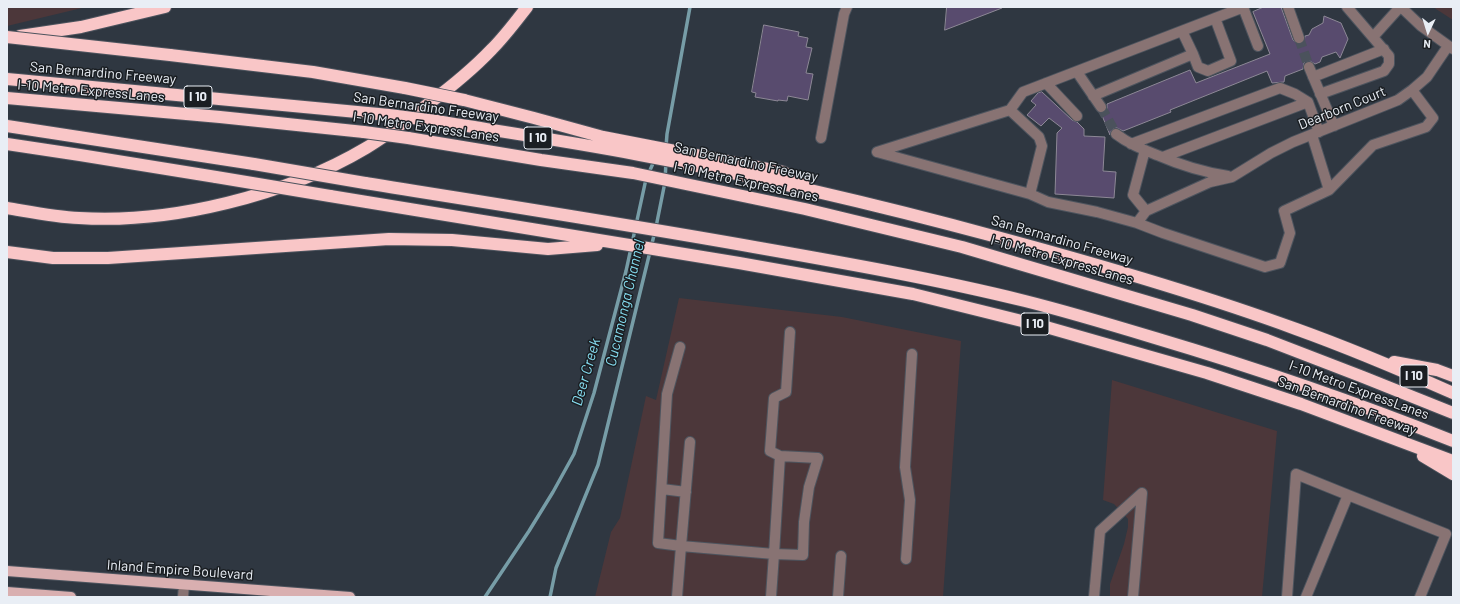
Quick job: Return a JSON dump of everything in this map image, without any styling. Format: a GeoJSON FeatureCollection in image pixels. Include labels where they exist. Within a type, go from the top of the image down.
{"type":"FeatureCollection","features":[{"type":"Feature","properties":{"kind":"highway"},"geometry":{"type":"LineString","coordinates":[[7,38],[80,26],[165,7]]}},
{"type":"Feature","properties":{"kind":"highway"},"geometry":{"type":"LineString","coordinates":[[7,208],[73,218],[138,218],[218,205],[304,178],[367,147],[448,90],[493,48],[527,7]]}},
{"type":"Feature","properties":{"kind":"highway"},"geometry":{"type":"LineString","coordinates":[[7,38],[170,55],[328,74],[464,100],[604,137],[640,149]]}},
{"type":"Feature","properties":{"kind":"highway","name":"San Bernardino Freeway"},"geometry":{"type":"LineString","coordinates":[[7,79],[390,115],[640,149],[685,158],[1061,254],[1237,308],[1375,359],[1453,393]]}},
{"type":"Feature","properties":{"kind":"highway","name":"I-10 Metro ExpressLanes"},"geometry":{"type":"LineString","coordinates":[[7,98],[220,117],[408,138],[540,160],[633,173],[805,209],[955,245],[1192,315],[1267,340],[1453,413]]}},
{"type":"Feature","properties":{"kind":"highway","name":"I-10 Metro ExpressLanes"},"geometry":{"type":"LineString","coordinates":[[7,126],[254,164],[623,225],[847,263],[931,280],[1034,303],[1186,347],[1279,377],[1385,414],[1453,442]]}},
{"type":"Feature","properties":{"kind":"highway","name":"San Bernardino Freeway"},"geometry":{"type":"LineString","coordinates":[[7,144],[666,251],[853,282],[913,294],[1032,323],[1207,373],[1301,404],[1453,461]]}},
{"type":"Feature","properties":{"kind":"highway"},"geometry":{"type":"LineString","coordinates":[[7,252],[53,258],[108,258],[389,239],[452,240],[548,249],[618,244]]}},
{"type":"Feature","properties":{"kind":"highway"},"geometry":{"type":"LineString","coordinates":[[1375,359],[1437,370],[1453,376]]}},
{"type":"Feature","properties":{"kind":"highway"},"geometry":{"type":"LineString","coordinates":[[1394,439],[1453,474]]}},
{"type":"Feature","properties":{"kind":"main road","name":"Inland Empire Boulevard"},"geometry":{"type":"LineString","coordinates":[[7,571],[350,597]]}},
{"type":"Feature","properties":{"kind":"main road"},"geometry":{"type":"LineString","coordinates":[[7,592],[71,597]]}},
{"type":"Feature","properties":{"kind":"street"},"geometry":{"type":"LineString","coordinates":[[821,138],[844,14],[847,7]]}},
{"type":"Feature","properties":{"kind":"street"},"geometry":{"type":"LineString","coordinates":[[1258,46],[1244,7],[1024,92],[1010,110],[877,152],[1030,194],[1048,202],[1097,212],[1137,223],[1265,267],[1280,263],[1290,233],[1284,211],[1329,190],[1373,146],[1426,127],[1433,118],[1412,90]]}},
{"type":"Feature","properties":{"kind":"street"},"geometry":{"type":"LineString","coordinates":[[1288,7],[1299,38]]}},
{"type":"Feature","properties":{"kind":"street"},"geometry":{"type":"LineString","coordinates":[[1320,94],[1384,71],[1389,64],[1389,56],[1384,49],[1347,7]]}},
{"type":"Feature","properties":{"kind":"street"},"geometry":{"type":"LineString","coordinates":[[1373,37],[1401,7],[1421,26],[1451,47]]}},
{"type":"Feature","properties":{"kind":"street"},"geometry":{"type":"LineString","coordinates":[[1182,31],[1198,67],[1208,71],[1231,62],[1215,18]]}},
{"type":"Feature","properties":{"kind":"street","name":"Dearborn Court"},"geometry":{"type":"LineString","coordinates":[[1146,211],[1210,182],[1232,177],[1271,154],[1398,100],[1427,77],[1451,47]]}},
{"type":"Feature","properties":{"kind":"street"},"geometry":{"type":"LineString","coordinates":[[1313,77],[1384,49]]}},
{"type":"Feature","properties":{"kind":"street"},"geometry":{"type":"LineString","coordinates":[[1093,96],[1193,54]]}},
{"type":"Feature","properties":{"kind":"street"},"geometry":{"type":"LineString","coordinates":[[1309,67],[1334,126]]}},
{"type":"Feature","properties":{"kind":"street"},"geometry":{"type":"LineString","coordinates":[[1077,72],[1101,107]]}},
{"type":"Feature","properties":{"kind":"street"},"geometry":{"type":"LineString","coordinates":[[1046,83],[1077,116]]}},
{"type":"Feature","properties":{"kind":"street"},"geometry":{"type":"LineString","coordinates":[[1131,144],[1280,88],[1308,102],[1329,190]]}},
{"type":"Feature","properties":{"kind":"street"},"geometry":{"type":"LineString","coordinates":[[1163,157],[1308,102]]}},
{"type":"Feature","properties":{"kind":"street"},"geometry":{"type":"LineString","coordinates":[[1010,110],[1039,137],[1042,146],[1030,194]]}},
{"type":"Feature","properties":{"kind":"street"},"geometry":{"type":"LineString","coordinates":[[1116,134],[1131,144],[1206,173],[1232,177]]}},
{"type":"Feature","properties":{"kind":"street"},"geometry":{"type":"LineString","coordinates":[[1137,223],[1146,211],[1133,195],[1145,150]]}},
{"type":"Feature","properties":{"kind":"street"},"geometry":{"type":"LineString","coordinates":[[680,347],[667,394],[658,543],[774,554],[803,555],[804,522],[809,487],[818,458],[780,456],[770,451],[774,398],[786,392],[790,332]]}},
{"type":"Feature","properties":{"kind":"street"},"geometry":{"type":"LineString","coordinates":[[906,559],[910,500],[905,468],[912,354]]}},
{"type":"Feature","properties":{"kind":"street"},"geometry":{"type":"LineString","coordinates":[[677,597],[690,442]]}},
{"type":"Feature","properties":{"kind":"street"},"geometry":{"type":"LineString","coordinates":[[771,597],[780,456]]}},
{"type":"Feature","properties":{"kind":"street"},"geometry":{"type":"LineString","coordinates":[[1287,597],[1296,474],[1446,534],[1420,597]]}},
{"type":"Feature","properties":{"kind":"street"},"geometry":{"type":"LineString","coordinates":[[662,490],[686,492]]}},
{"type":"Feature","properties":{"kind":"street"},"geometry":{"type":"LineString","coordinates":[[1094,597],[1100,531],[1142,493],[1133,597]]}},
{"type":"Feature","properties":{"kind":"street"},"geometry":{"type":"LineString","coordinates":[[1306,597],[1348,495]]}},
{"type":"Feature","properties":{"kind":"street"},"geometry":{"type":"LineString","coordinates":[[838,597],[840,556]]}},
{"type":"Feature","properties":{"kind":"street"},"geometry":{"type":"LineString","coordinates":[[183,597],[184,585]]}},
{"type":"Feature","properties":{"kind":"shaded area"},"geometry":{"type":"Polygon","coordinates":[[[7,7],[86,7],[7,26],[7,7]]]}},
{"type":"Feature","properties":{"kind":"shaded area"},"geometry":{"type":"Polygon","coordinates":[[[1434,7],[1453,7],[1453,20],[1436,9],[1434,7]]]}},
{"type":"Feature","properties":{"kind":"shaded area"},"geometry":{"type":"Polygon","coordinates":[[[679,298],[842,317],[961,341],[943,597],[595,597],[611,532],[620,518],[646,396],[656,400],[679,298]]]}},
{"type":"Feature","properties":{"kind":"shaded area"},"geometry":{"type":"Polygon","coordinates":[[[1112,380],[1277,431],[1262,597],[1110,597],[1110,584],[1124,544],[1128,527],[1128,519],[1114,504],[1103,500],[1112,380]]]}},
{"type":"Feature","properties":{"kind":"building"},"geometry":{"type":"Polygon","coordinates":[[[947,7],[1002,7],[1002,8],[945,30],[947,7]]]}},
{"type":"Feature","properties":{"kind":"building"},"geometry":{"type":"Polygon","coordinates":[[[1264,7],[1281,7],[1293,40],[1297,44],[1304,42],[1305,36],[1309,35],[1312,29],[1323,23],[1324,16],[1341,23],[1348,39],[1340,58],[1336,52],[1322,57],[1320,62],[1315,64],[1310,61],[1306,61],[1303,69],[1285,76],[1284,82],[1272,83],[1267,71],[1170,110],[1171,112],[1123,131],[1114,128],[1110,135],[1101,113],[1107,110],[1107,104],[1190,70],[1196,83],[1270,54],[1253,12],[1264,7]]]}},
{"type":"Feature","properties":{"kind":"building"},"geometry":{"type":"Polygon","coordinates":[[[764,25],[799,32],[798,36],[808,38],[806,47],[812,48],[806,73],[813,74],[808,100],[788,96],[787,101],[778,101],[755,97],[756,93],[752,92],[764,25]]]}},
{"type":"Feature","properties":{"kind":"building"},"geometry":{"type":"Polygon","coordinates":[[[1042,92],[1084,129],[1084,136],[1105,137],[1103,171],[1116,172],[1114,198],[1055,194],[1057,133],[1062,128],[1049,118],[1041,126],[1027,115],[1036,105],[1031,101],[1038,93],[1042,92]]]}},
{"type":"Feature","properties":{"kind":"waterway","name":"Cucamonga Channel"},"geometry":{"type":"LineString","coordinates":[[666,147],[667,134],[690,7]]}},
{"type":"Feature","properties":{"kind":"waterway","name":"Deer Creek"},"geometry":{"type":"LineString","coordinates":[[485,597],[529,531],[574,454],[594,393],[626,271],[646,179],[655,159]]}},
{"type":"Feature","properties":{"kind":"waterway","name":"Cucamonga Channel"},"geometry":{"type":"LineString","coordinates":[[550,597],[556,568],[598,465],[656,227],[665,182],[666,161]]}},
{"type":"Feature","properties":{"kind":"tunnel"},"geometry":{"type":"LineString","coordinates":[[1299,38],[1309,67]]}},
{"type":"Feature","properties":{"kind":"tunnel"},"geometry":{"type":"LineString","coordinates":[[1101,107],[1116,134]]}}]}
